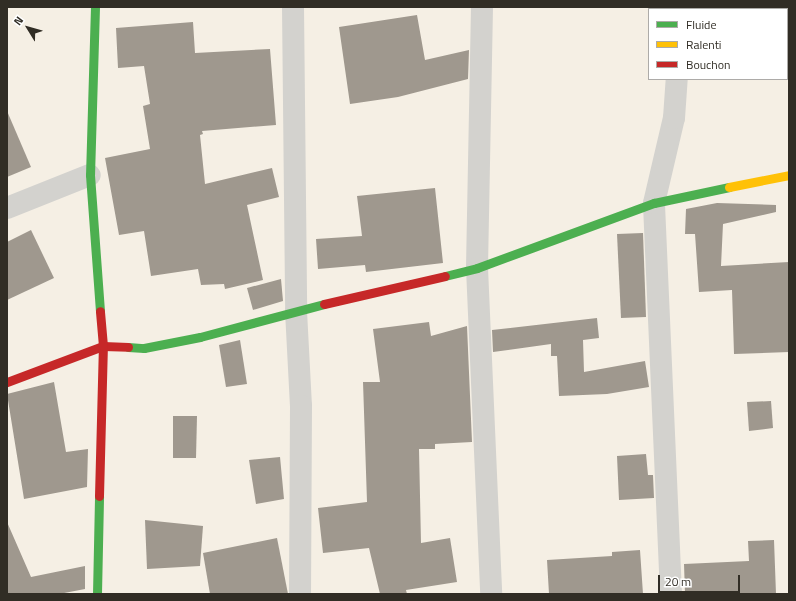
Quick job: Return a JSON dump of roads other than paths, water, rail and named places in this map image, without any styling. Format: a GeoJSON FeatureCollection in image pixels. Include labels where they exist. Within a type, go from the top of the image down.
{"type":"FeatureCollection","features":[{"type":"Feature","properties":{"kind":"street"},"geometry":{"type":"LineString","coordinates":[[95,7],[90,175],[103,346],[97,594]]}},
{"type":"Feature","properties":{"kind":"street"},"geometry":{"type":"LineString","coordinates":[[293,7],[296,311],[301,406],[300,594]]}},
{"type":"Feature","properties":{"kind":"street"},"geometry":{"type":"LineString","coordinates":[[482,7],[477,268],[491,594]]}},
{"type":"Feature","properties":{"kind":"street"},"geometry":{"type":"LineString","coordinates":[[671,594],[654,203],[674,118],[677,80]]}},
{"type":"Feature","properties":{"kind":"street"},"geometry":{"type":"LineString","coordinates":[[7,208],[90,175]]}},
{"type":"Feature","properties":{"kind":"street"},"geometry":{"type":"LineString","coordinates":[[7,382],[103,346],[144,348],[200,337],[296,311],[477,268],[654,203],[789,175]]}}]}
